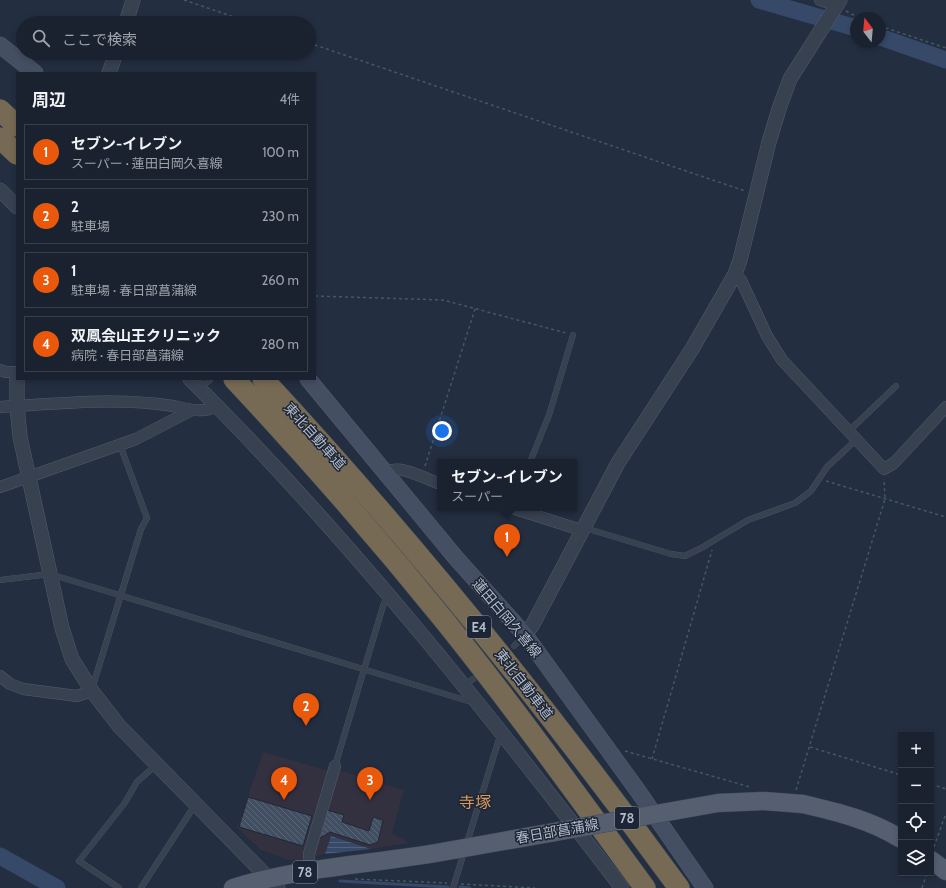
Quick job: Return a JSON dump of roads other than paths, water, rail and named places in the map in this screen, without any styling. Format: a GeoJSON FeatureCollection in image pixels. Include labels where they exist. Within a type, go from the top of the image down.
{"type":"FeatureCollection","features":[{"type":"Feature","properties":{"kind":"highway"},"geometry":{"type":"LineString","coordinates":[[0,110],[16,125]]}},
{"type":"Feature","properties":{"kind":"highway"},"geometry":{"type":"LineString","coordinates":[[0,138],[16,153]]}},
{"type":"Feature","properties":{"kind":"highway","name":"東北自動車道"},"geometry":{"type":"LineString","coordinates":[[235,380],[362,522],[443,619],[493,683],[646,888]]}},
{"type":"Feature","properties":{"kind":"highway","name":"東北自動車道"},"geometry":{"type":"LineString","coordinates":[[265,380],[354,480],[514,670],[592,771],[679,888]]}},
{"type":"Feature","properties":{"kind":"main road"},"geometry":{"type":"LineString","coordinates":[[0,45],[16,58]]}},
{"type":"Feature","properties":{"kind":"main road"},"geometry":{"type":"LineString","coordinates":[[19,60],[34,72]]}},
{"type":"Feature","properties":{"kind":"main road","name":"蓮田白岡久喜線"},"geometry":{"type":"LineString","coordinates":[[309,380],[456,558],[607,751],[638,791],[705,888]]}},
{"type":"Feature","properties":{"kind":"main road","name":"春日部菖蒲線"},"geometry":{"type":"LineString","coordinates":[[244,886],[273,883],[310,871],[409,858],[714,803],[797,798],[851,816],[898,837]]}},
{"type":"Feature","properties":{"kind":"main road"},"geometry":{"type":"LineString","coordinates":[[934,857],[946,871]]}},
{"type":"Feature","properties":{"kind":"street"},"geometry":{"type":"LineString","coordinates":[[128,16],[133,0]]}},
{"type":"Feature","properties":{"kind":"street"},"geometry":{"type":"LineString","coordinates":[[520,640],[533,624],[582,528],[618,463],[692,349],[735,274],[769,142],[790,80],[822,32],[839,3],[820,0]]}},
{"type":"Feature","properties":{"kind":"street"},"geometry":{"type":"LineString","coordinates":[[109,72],[114,60]]}},
{"type":"Feature","properties":{"kind":"street"},"geometry":{"type":"LineString","coordinates":[[0,190],[16,206]]}},
{"type":"Feature","properties":{"kind":"street"},"geometry":{"type":"LineString","coordinates":[[735,274],[741,280],[767,336],[782,360],[884,470],[894,463],[946,407]]}},
{"type":"Feature","properties":{"kind":"street"},"geometry":{"type":"LineString","coordinates":[[0,370],[6,372],[16,372]]}},
{"type":"Feature","properties":{"kind":"street"},"geometry":{"type":"LineString","coordinates":[[17,380],[17,406],[20,437],[62,628],[72,659],[92,691],[119,726],[273,883]]}},
{"type":"Feature","properties":{"kind":"street"},"geometry":{"type":"LineString","coordinates":[[200,382],[218,406],[278,469],[390,596],[469,682],[475,700],[504,735],[622,888]]}},
{"type":"Feature","properties":{"kind":"street"},"geometry":{"type":"LineString","coordinates":[[0,407],[99,401],[173,406],[192,410],[209,410],[218,406]]}},
{"type":"Feature","properties":{"kind":"street"},"geometry":{"type":"LineString","coordinates":[[0,487],[136,439],[192,410]]}},
{"type":"Feature","properties":{"kind":"street"},"geometry":{"type":"LineString","coordinates":[[385,472],[392,469],[397,469],[421,476],[437,483]]}},
{"type":"Feature","properties":{"kind":"street"},"geometry":{"type":"LineString","coordinates":[[525,511],[582,528]]}},
{"type":"Feature","properties":{"kind":"street"},"geometry":{"type":"LineString","coordinates":[[0,676],[10,684],[23,689],[77,696],[92,691]]}},
{"type":"Feature","properties":{"kind":"street"},"geometry":{"type":"LineString","coordinates":[[310,871],[309,854],[336,766]]}},
{"type":"Feature","properties":{"kind":"lane"},"geometry":{"type":"LineString","coordinates":[[531,459],[549,415],[573,335]]}},
{"type":"Feature","properties":{"kind":"lane"},"geometry":{"type":"LineString","coordinates":[[582,528],[671,554],[685,556],[748,520],[795,503],[811,491],[827,467],[896,386]]}},
{"type":"Feature","properties":{"kind":"lane"},"geometry":{"type":"LineString","coordinates":[[92,691],[122,596],[141,529],[147,518],[120,445]]}},
{"type":"Feature","properties":{"kind":"lane"},"geometry":{"type":"LineString","coordinates":[[0,580],[50,574],[468,701],[475,700]]}},
{"type":"Feature","properties":{"kind":"lane"},"geometry":{"type":"LineString","coordinates":[[336,766],[384,603],[390,596]]}},
{"type":"Feature","properties":{"kind":"lane"},"geometry":{"type":"LineString","coordinates":[[454,886],[499,739],[504,735]]}},
{"type":"Feature","properties":{"kind":"lane"},"geometry":{"type":"LineString","coordinates":[[119,888],[79,861],[124,804],[137,782],[157,764]]}},
{"type":"Feature","properties":{"kind":"lane"},"geometry":{"type":"LineString","coordinates":[[141,888],[196,803]]}},
{"type":"Feature","properties":{"kind":"water"},"geometry":{"type":"Polygon","coordinates":[[[331,836],[371,849],[325,854],[331,836]]]}},
{"type":"Feature","properties":{"kind":"waterway"},"geometry":{"type":"LineString","coordinates":[[759,0],[850,26]]}},
{"type":"Feature","properties":{"kind":"waterway"},"geometry":{"type":"LineString","coordinates":[[886,39],[946,60]]}},
{"type":"Feature","properties":{"kind":"waterway"},"geometry":{"type":"LineString","coordinates":[[0,856],[57,888]]}},
{"type":"Feature","properties":{"kind":"waterway"},"geometry":{"type":"LineString","coordinates":[[340,881],[448,887]]}},
{"type":"Feature","properties":{"kind":"waterway"},"geometry":{"type":"LineString","coordinates":[[460,887],[470,888]]}},
{"type":"Feature","properties":{"kind":"place","name":"セブン-イレブン"},"geometry":{"type":"Point","coordinates":[507,557]}},
{"type":"Feature","properties":{"kind":"place","name":"2"},"geometry":{"type":"Point","coordinates":[306,726]}},
{"type":"Feature","properties":{"kind":"place","name":"双鳳会山王クリニック"},"geometry":{"type":"Point","coordinates":[284,800]}},
{"type":"Feature","properties":{"kind":"place","name":"1"},"geometry":{"type":"Point","coordinates":[370,800]}},
{"type":"Feature","properties":{"kind":"district","name":"寺塚"},"geometry":{"type":"Point","coordinates":[475,802]}}]}
